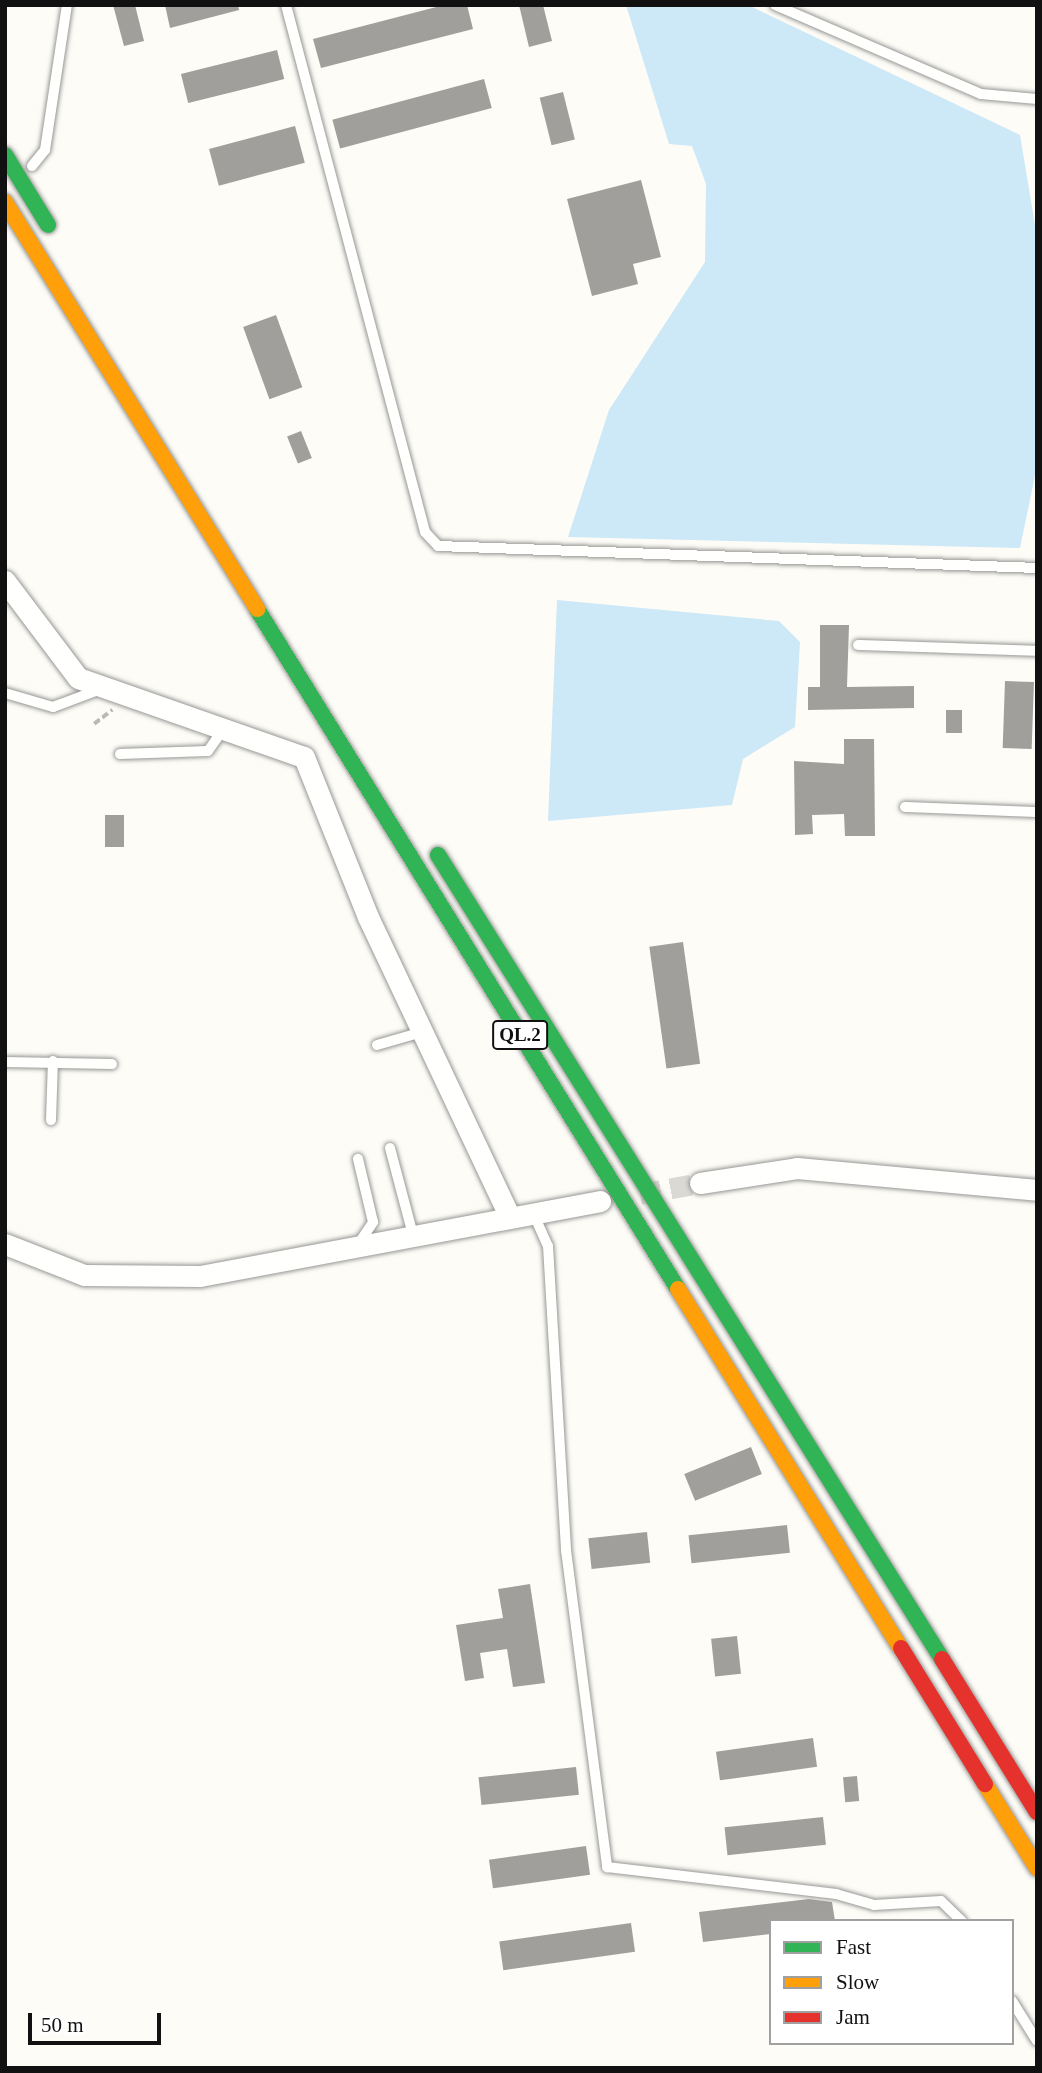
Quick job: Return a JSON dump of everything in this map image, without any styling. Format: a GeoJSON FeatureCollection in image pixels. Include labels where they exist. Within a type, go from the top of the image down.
{"type":"FeatureCollection","features":[{"type":"Feature","properties":{"kind":"highway"},"geometry":{"type":"LineString","coordinates":[[5,155],[56,238]]}},
{"type":"Feature","properties":{"kind":"highway","name":"QL.2"},"geometry":{"type":"LineString","coordinates":[[5,202],[1037,1868]]}},
{"type":"Feature","properties":{"kind":"highway","name":"QL.2"},"geometry":{"type":"LineString","coordinates":[[430,842],[1037,1812]]}},
{"type":"Feature","properties":{"kind":"street"},"geometry":{"type":"LineString","coordinates":[[5,581],[58,657],[78,678],[101,690],[224,728],[304,757],[368,917],[510,1217]]}},
{"type":"Feature","properties":{"kind":"street"},"geometry":{"type":"LineString","coordinates":[[700,1182],[797,1168],[1037,1190]]}},
{"type":"Feature","properties":{"kind":"street"},"geometry":{"type":"LineString","coordinates":[[5,1244],[109,1280],[200,1276],[600,1201]]}},
{"type":"Feature","properties":{"kind":"lane"},"geometry":{"type":"LineString","coordinates":[[32,166],[46,150],[67,5]]}},
{"type":"Feature","properties":{"kind":"lane"},"geometry":{"type":"LineString","coordinates":[[286,5],[422,519],[438,546],[1037,568]]}},
{"type":"Feature","properties":{"kind":"lane"},"geometry":{"type":"LineString","coordinates":[[775,5],[981,94],[1037,99]]}},
{"type":"Feature","properties":{"kind":"lane"},"geometry":{"type":"LineString","coordinates":[[858,645],[1037,651]]}},
{"type":"Feature","properties":{"kind":"lane"},"geometry":{"type":"LineString","coordinates":[[5,693],[53,707],[101,690]]}},
{"type":"Feature","properties":{"kind":"lane"},"geometry":{"type":"LineString","coordinates":[[120,754],[208,751],[224,728]]}},
{"type":"Feature","properties":{"kind":"lane"},"geometry":{"type":"LineString","coordinates":[[905,807],[1037,812]]}},
{"type":"Feature","properties":{"kind":"lane"},"geometry":{"type":"LineString","coordinates":[[377,1045],[422,1032]]}},
{"type":"Feature","properties":{"kind":"lane"},"geometry":{"type":"LineString","coordinates":[[51,1120],[53,1061]]}},
{"type":"Feature","properties":{"kind":"lane"},"geometry":{"type":"LineString","coordinates":[[5,1062],[111,1063]]}},
{"type":"Feature","properties":{"kind":"lane"},"geometry":{"type":"LineString","coordinates":[[390,1148],[411,1206],[413,1235]]}},
{"type":"Feature","properties":{"kind":"lane"},"geometry":{"type":"LineString","coordinates":[[356,1246],[373,1222],[358,1159]]}},
{"type":"Feature","properties":{"kind":"lane"},"geometry":{"type":"LineString","coordinates":[[534,1214],[548,1246],[566,1550],[607,1867],[836,1894],[874,1905],[941,1901],[960,1919]]}},
{"type":"Feature","properties":{"kind":"lane"},"geometry":{"type":"LineString","coordinates":[[1014,2004],[1037,2041]]}},
{"type":"Feature","properties":{"kind":"water"},"geometry":{"type":"Polygon","coordinates":[[[626,5],[748,5],[1020,135],[1037,237],[1037,466],[1020,548],[568,537],[609,410],[705,262],[706,184],[692,146],[669,144],[626,5]]]}},
{"type":"Feature","properties":{"kind":"water"},"geometry":{"type":"Polygon","coordinates":[[[557,600],[779,621],[800,642],[795,727],[743,759],[732,805],[548,821],[557,600]]]}},
{"type":"Feature","properties":{"kind":"building"},"geometry":{"type":"Polygon","coordinates":[[[113,5],[135,5],[144,41],[124,46],[113,5]]]}},
{"type":"Feature","properties":{"kind":"building"},"geometry":{"type":"Polygon","coordinates":[[[165,5],[238,5],[239,10],[170,28],[165,5]]]}},
{"type":"Feature","properties":{"kind":"building"},"geometry":{"type":"Polygon","coordinates":[[[444,5],[467,5],[473,29],[321,68],[313,39],[444,5]]]}},
{"type":"Feature","properties":{"kind":"building"},"geometry":{"type":"Polygon","coordinates":[[[519,5],[543,5],[552,41],[529,47],[519,5]]]}},
{"type":"Feature","properties":{"kind":"building"},"geometry":{"type":"Polygon","coordinates":[[[277,50],[284,79],[188,103],[181,74],[277,50]]]}},
{"type":"Feature","properties":{"kind":"building"},"geometry":{"type":"Polygon","coordinates":[[[484,79],[492,108],[340,149],[332,120],[484,79]]]}},
{"type":"Feature","properties":{"kind":"building"},"geometry":{"type":"Polygon","coordinates":[[[563,92],[575,140],[552,145],[540,98],[563,92]]]}},
{"type":"Feature","properties":{"kind":"building"},"geometry":{"type":"Polygon","coordinates":[[[295,126],[305,163],[219,186],[209,149],[295,126]]]}},
{"type":"Feature","properties":{"kind":"building"},"geometry":{"type":"Polygon","coordinates":[[[641,180],[661,257],[633,264],[638,284],[592,296],[567,199],[641,180]]]}},
{"type":"Feature","properties":{"kind":"building"},"geometry":{"type":"Polygon","coordinates":[[[276,315],[302,387],[269,399],[243,327],[276,315]]]}},
{"type":"Feature","properties":{"kind":"building"},"geometry":{"type":"Polygon","coordinates":[[[301,431],[312,458],[298,464],[287,437],[301,431]]]}},
{"type":"Feature","properties":{"kind":"building"},"geometry":{"type":"Polygon","coordinates":[[[820,625],[849,625],[847,687],[914,686],[914,708],[808,710],[808,687],[820,687],[820,625]]]}},
{"type":"Feature","properties":{"kind":"building"},"geometry":{"type":"Polygon","coordinates":[[[1005,681],[1034,682],[1032,749],[1003,748],[1005,681]]]}},
{"type":"Feature","properties":{"kind":"building"},"geometry":{"type":"Polygon","coordinates":[[[946,710],[962,710],[962,733],[946,733],[946,710]]]}},
{"type":"Feature","properties":{"kind":"building"},"geometry":{"type":"Polygon","coordinates":[[[844,739],[874,739],[875,836],[845,836],[844,814],[812,815],[813,834],[795,835],[794,761],[844,764],[844,739]]]}},
{"type":"Feature","properties":{"kind":"building"},"geometry":{"type":"Polygon","coordinates":[[[105,815],[124,815],[124,847],[105,847],[105,815]]]}},
{"type":"Feature","properties":{"kind":"building"},"geometry":{"type":"Polygon","coordinates":[[[683,942],[700,1064],[666,1069],[649,947],[683,942]]]}},
{"type":"Feature","properties":{"kind":"building"},"geometry":{"type":"Polygon","coordinates":[[[751,1447],[762,1474],[695,1501],[684,1474],[751,1447]]]}},
{"type":"Feature","properties":{"kind":"building"},"geometry":{"type":"Polygon","coordinates":[[[787,1525],[790,1553],[691,1563],[689,1535],[787,1525]]]}},
{"type":"Feature","properties":{"kind":"building"},"geometry":{"type":"Polygon","coordinates":[[[647,1532],[650,1563],[592,1569],[588,1538],[647,1532]]]}},
{"type":"Feature","properties":{"kind":"building"},"geometry":{"type":"Polygon","coordinates":[[[530,1584],[545,1683],[513,1687],[507,1649],[480,1653],[484,1678],[465,1681],[456,1625],[503,1618],[498,1589],[530,1584]]]}},
{"type":"Feature","properties":{"kind":"building"},"geometry":{"type":"Polygon","coordinates":[[[737,1636],[741,1674],[715,1677],[711,1639],[737,1636]]]}},
{"type":"Feature","properties":{"kind":"building"},"geometry":{"type":"Polygon","coordinates":[[[813,1738],[817,1767],[720,1780],[716,1752],[813,1738]]]}},
{"type":"Feature","properties":{"kind":"building"},"geometry":{"type":"Polygon","coordinates":[[[576,1767],[579,1795],[481,1805],[479,1777],[576,1767]]]}},
{"type":"Feature","properties":{"kind":"building"},"geometry":{"type":"Polygon","coordinates":[[[857,1776],[859,1801],[845,1802],[843,1777],[857,1776]]]}},
{"type":"Feature","properties":{"kind":"building"},"geometry":{"type":"Polygon","coordinates":[[[823,1817],[826,1845],[727,1855],[725,1827],[823,1817]]]}},
{"type":"Feature","properties":{"kind":"building"},"geometry":{"type":"Polygon","coordinates":[[[586,1846],[590,1875],[493,1888],[489,1860],[586,1846]]]}},
{"type":"Feature","properties":{"kind":"building"},"geometry":{"type":"Polygon","coordinates":[[[809,1899],[832,1902],[835,1919],[769,1919],[769,1934],[703,1942],[699,1912],[809,1899]]]}},
{"type":"Feature","properties":{"kind":"building"},"geometry":{"type":"Polygon","coordinates":[[[631,1923],[635,1952],[503,1970],[499,1942],[631,1923]]]}},
{"type":"Feature","properties":{"kind":"tunnel"},"geometry":{"type":"LineString","coordinates":[[640,1194],[700,1183]]}},
{"type":"Feature","properties":{"kind":"traffic: fast"},"geometry":{"type":"LineString","coordinates":[[5,155],[48,225]]}},
{"type":"Feature","properties":{"kind":"traffic: fast"},"geometry":{"type":"LineString","coordinates":[[257,609],[678,1289]]}},
{"type":"Feature","properties":{"kind":"traffic: fast"},"geometry":{"type":"LineString","coordinates":[[438,855],[942,1659]]}},
{"type":"Feature","properties":{"kind":"traffic: slow"},"geometry":{"type":"LineString","coordinates":[[5,202],[257,609]]}},
{"type":"Feature","properties":{"kind":"traffic: slow"},"geometry":{"type":"LineString","coordinates":[[678,1289],[901,1648]]}},
{"type":"Feature","properties":{"kind":"traffic: slow"},"geometry":{"type":"LineString","coordinates":[[985,1784],[1037,1868]]}},
{"type":"Feature","properties":{"kind":"traffic: jam"},"geometry":{"type":"LineString","coordinates":[[901,1648],[985,1784]]}},
{"type":"Feature","properties":{"kind":"traffic: jam"},"geometry":{"type":"LineString","coordinates":[[942,1659],[1037,1812]]}}]}
